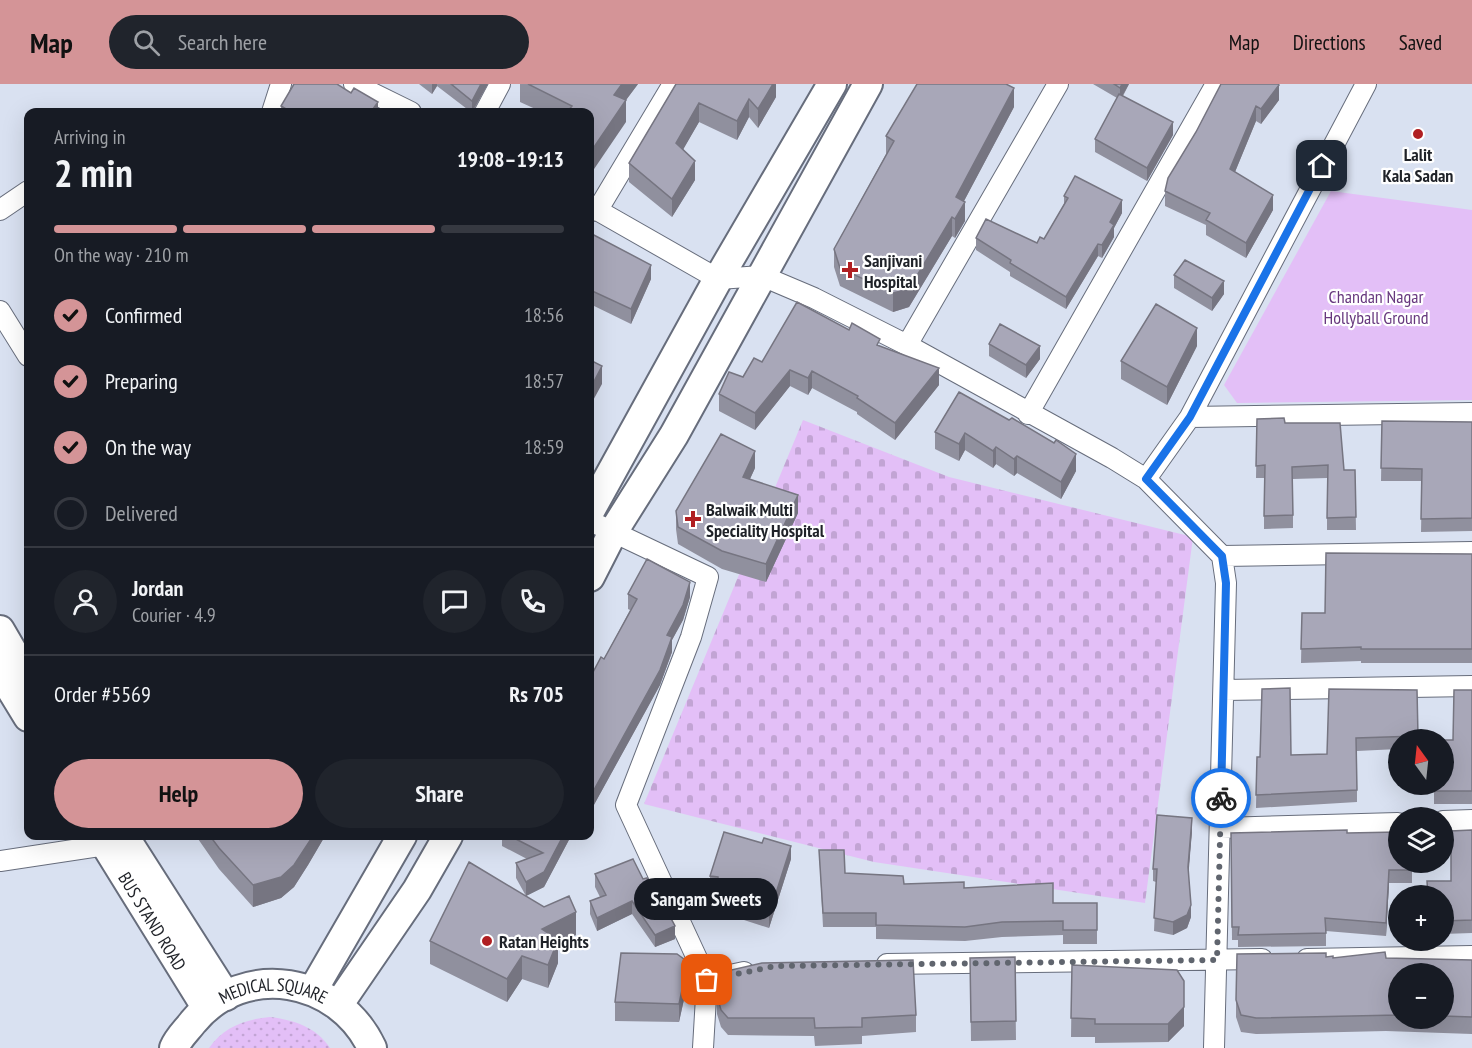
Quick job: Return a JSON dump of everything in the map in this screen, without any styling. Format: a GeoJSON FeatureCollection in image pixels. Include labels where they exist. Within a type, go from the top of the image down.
{"type":"FeatureCollection","features":[{"type":"Feature","properties":{"kind":"main road"},"geometry":{"type":"LineString","coordinates":[[594,504],[718,279],[832,84]]}},
{"type":"Feature","properties":{"kind":"main road"},"geometry":{"type":"LineString","coordinates":[[594,558],[601,526],[674,435],[868,84]]}},
{"type":"Feature","properties":{"kind":"main road"},"geometry":{"type":"LineString","coordinates":[[0,630],[24,671]]}},
{"type":"Feature","properties":{"kind":"main road"},"geometry":{"type":"LineString","coordinates":[[0,671],[24,710]]}},
{"type":"Feature","properties":{"kind":"main road","name":"BUS STAND ROAD"},"geometry":{"type":"LineString","coordinates":[[111,840],[216,1001]]}},
{"type":"Feature","properties":{"kind":"main road"},"geometry":{"type":"LineString","coordinates":[[313,990],[400,840]]}},
{"type":"Feature","properties":{"kind":"main road"},"geometry":{"type":"LineString","coordinates":[[339,1004],[417,890],[446,840]]}},
{"type":"Feature","properties":{"kind":"main road","name":"MEDICAL SQUARE"},"geometry":{"type":"LineString","coordinates":[[174,1048],[216,1001],[241,988],[280,983],[313,990],[339,1004],[364,1031],[372,1048]]}},
{"type":"Feature","properties":{"kind":"street"},"geometry":{"type":"LineString","coordinates":[[273,108],[281,84]]}},
{"type":"Feature","properties":{"kind":"street"},"geometry":{"type":"LineString","coordinates":[[354,84],[403,108]]}},
{"type":"Feature","properties":{"kind":"street"},"geometry":{"type":"LineString","coordinates":[[487,108],[500,84]]}},
{"type":"Feature","properties":{"kind":"street"},"geometry":{"type":"LineString","coordinates":[[594,207],[673,84]]}},
{"type":"Feature","properties":{"kind":"street"},"geometry":{"type":"LineString","coordinates":[[907,345],[1058,84]]}},
{"type":"Feature","properties":{"kind":"street"},"geometry":{"type":"LineString","coordinates":[[1028,414],[1216,84]]}},
{"type":"Feature","properties":{"kind":"street"},"geometry":{"type":"LineString","coordinates":[[1146,479],[1190,417],[1366,84]]}},
{"type":"Feature","properties":{"kind":"street"},"geometry":{"type":"LineString","coordinates":[[0,210],[24,194]]}},
{"type":"Feature","properties":{"kind":"street"},"geometry":{"type":"LineString","coordinates":[[594,210],[718,279],[762,276],[814,298],[907,345],[1028,414],[1112,458],[1146,479],[1222,556],[1226,583],[1214,1048]]}},
{"type":"Feature","properties":{"kind":"street"},"geometry":{"type":"LineString","coordinates":[[0,311],[24,350]]}},
{"type":"Feature","properties":{"kind":"street"},"geometry":{"type":"LineString","coordinates":[[1190,417],[1472,413]]}},
{"type":"Feature","properties":{"kind":"street"},"geometry":{"type":"LineString","coordinates":[[601,526],[708,577],[692,637],[626,805],[707,980],[703,1048]]}},
{"type":"Feature","properties":{"kind":"street"},"geometry":{"type":"LineString","coordinates":[[1222,556],[1472,552]]}},
{"type":"Feature","properties":{"kind":"street"},"geometry":{"type":"LineString","coordinates":[[1224,690],[1472,686]]}},
{"type":"Feature","properties":{"kind":"street"},"geometry":{"type":"LineString","coordinates":[[1454,821],[1472,820]]}},
{"type":"Feature","properties":{"kind":"street"},"geometry":{"type":"LineString","coordinates":[[1221,828],[1388,822]]}},
{"type":"Feature","properties":{"kind":"street"},"geometry":{"type":"LineString","coordinates":[[0,861],[105,840]]}},
{"type":"Feature","properties":{"kind":"street"},"geometry":{"type":"LineString","coordinates":[[871,964],[1472,956]]}},
{"type":"Feature","properties":{"kind":"street"},"geometry":{"type":"LineString","coordinates":[[707,980],[764,968]]}},
{"type":"Feature","properties":{"kind":"green space","name":"Chandan Nagar Hollyball Ground"},"geometry":{"type":"Polygon","coordinates":[[[1331,191],[1472,210],[1472,400],[1237,403],[1224,385],[1331,191]]]}},
{"type":"Feature","properties":{"kind":"green space"},"geometry":{"type":"Polygon","coordinates":[[[803,420],[949,477],[1193,537],[1145,903],[874,862],[644,804],[803,420]]]}},
{"type":"Feature","properties":{"kind":"green space"},"geometry":{"type":"Polygon","coordinates":[[[270,1017],[304,1026],[318,1035],[330,1048],[209,1048],[228,1029],[252,1020],[270,1017]]]}},
{"type":"Feature","properties":{"kind":"building"},"geometry":{"type":"Polygon","coordinates":[[[294,84],[337,84],[351,93],[354,88],[378,102],[374,108],[284,108],[281,106],[294,84]]]}},
{"type":"Feature","properties":{"kind":"building"},"geometry":{"type":"Polygon","coordinates":[[[451,84],[481,84],[472,101],[451,84]]]}},
{"type":"Feature","properties":{"kind":"building"},"geometry":{"type":"Polygon","coordinates":[[[528,84],[622,84],[614,95],[626,100],[594,147],[594,108],[570,108],[572,106],[528,84]]]}},
{"type":"Feature","properties":{"kind":"building"},"geometry":{"type":"Polygon","coordinates":[[[676,84],[773,84],[758,109],[749,99],[737,121],[699,103],[676,143],[695,161],[672,199],[629,163],[676,84]]]}},
{"type":"Feature","properties":{"kind":"building"},"geometry":{"type":"Polygon","coordinates":[[[917,84],[1006,84],[1014,88],[956,197],[965,202],[955,219],[952,217],[909,289],[893,293],[840,268],[834,249],[894,141],[886,136],[917,84]]]}},
{"type":"Feature","properties":{"kind":"building"},"geometry":{"type":"Polygon","coordinates":[[[1221,84],[1279,85],[1261,109],[1256,106],[1230,169],[1273,195],[1246,243],[1206,220],[1210,213],[1165,191],[1168,178],[1221,84]]]}},
{"type":"Feature","properties":{"kind":"building"},"geometry":{"type":"Polygon","coordinates":[[[1119,94],[1173,122],[1147,168],[1095,139],[1119,94]]]}},
{"type":"Feature","properties":{"kind":"building"},"geometry":{"type":"Polygon","coordinates":[[[1075,176],[1122,200],[1110,222],[1114,225],[1102,245],[1098,244],[1066,297],[1010,263],[1011,260],[976,238],[986,219],[1037,243],[1040,237],[1044,239],[1068,198],[1064,196],[1075,176]]]}},
{"type":"Feature","properties":{"kind":"building"},"geometry":{"type":"Polygon","coordinates":[[[594,235],[651,265],[631,309],[594,292],[594,235]]]}},
{"type":"Feature","properties":{"kind":"building"},"geometry":{"type":"Polygon","coordinates":[[[1185,260],[1224,281],[1212,298],[1174,275],[1185,260]]]}},
{"type":"Feature","properties":{"kind":"building"},"geometry":{"type":"Polygon","coordinates":[[[797,302],[849,330],[852,323],[880,339],[877,345],[939,368],[895,423],[857,398],[858,396],[812,371],[808,378],[790,370],[755,413],[719,394],[729,372],[743,377],[754,358],[762,362],[797,302]]]}},
{"type":"Feature","properties":{"kind":"building"},"geometry":{"type":"Polygon","coordinates":[[[1156,304],[1197,328],[1167,387],[1121,361],[1156,304]]]}},
{"type":"Feature","properties":{"kind":"building"},"geometry":{"type":"Polygon","coordinates":[[[1000,324],[1040,346],[1026,365],[989,344],[1000,324]]]}},
{"type":"Feature","properties":{"kind":"building"},"geometry":{"type":"Polygon","coordinates":[[[594,362],[602,366],[594,381],[594,362]]]}},
{"type":"Feature","properties":{"kind":"building"},"geometry":{"type":"Polygon","coordinates":[[[959,392],[1009,420],[1012,418],[1054,443],[1056,440],[1076,454],[1061,482],[1017,456],[1014,459],[996,447],[993,451],[965,433],[959,444],[935,432],[959,392]]]}},
{"type":"Feature","properties":{"kind":"building"},"geometry":{"type":"Polygon","coordinates":[[[1284,418],[1285,423],[1340,423],[1344,470],[1355,470],[1356,517],[1327,518],[1328,465],[1292,467],[1293,515],[1264,516],[1265,465],[1256,466],[1257,419],[1284,418]]]}},
{"type":"Feature","properties":{"kind":"building"},"geometry":{"type":"Polygon","coordinates":[[[1382,421],[1472,422],[1472,518],[1421,519],[1422,469],[1381,468],[1382,421]]]}},
{"type":"Feature","properties":{"kind":"building"},"geometry":{"type":"Polygon","coordinates":[[[721,434],[755,451],[743,477],[798,495],[766,564],[722,551],[678,527],[676,511],[721,434]]]}},
{"type":"Feature","properties":{"kind":"building"},"geometry":{"type":"Polygon","coordinates":[[[1326,553],[1472,554],[1472,649],[1361,649],[1361,647],[1301,649],[1302,613],[1325,613],[1326,553]]]}},
{"type":"Feature","properties":{"kind":"building"},"geometry":{"type":"Polygon","coordinates":[[[647,559],[690,582],[683,605],[667,635],[672,637],[660,670],[594,790],[594,670],[601,657],[604,659],[637,599],[628,594],[647,559]]]}},
{"type":"Feature","properties":{"kind":"building"},"geometry":{"type":"Polygon","coordinates":[[[1290,688],[1291,755],[1327,754],[1329,689],[1417,690],[1418,729],[1388,729],[1388,737],[1356,738],[1357,790],[1256,795],[1257,757],[1260,757],[1262,689],[1290,688]]]}},
{"type":"Feature","properties":{"kind":"building"},"geometry":{"type":"Polygon","coordinates":[[[1454,690],[1472,690],[1472,791],[1454,791],[1454,690]]]}},
{"type":"Feature","properties":{"kind":"building"},"geometry":{"type":"Polygon","coordinates":[[[1157,815],[1192,818],[1188,867],[1191,905],[1187,915],[1173,922],[1154,918],[1157,869],[1153,869],[1157,815]]]}},
{"type":"Feature","properties":{"kind":"building"},"geometry":{"type":"Polygon","coordinates":[[[1347,830],[1347,833],[1388,832],[1386,923],[1325,918],[1326,933],[1238,935],[1239,927],[1232,927],[1231,833],[1347,830]]]}},
{"type":"Feature","properties":{"kind":"building"},"geometry":{"type":"Polygon","coordinates":[[[1472,830],[1472,920],[1454,921],[1454,885],[1427,885],[1427,881],[1451,881],[1451,873],[1454,873],[1454,831],[1472,830]]]}},
{"type":"Feature","properties":{"kind":"building"},"geometry":{"type":"Polygon","coordinates":[[[724,832],[762,843],[764,838],[791,846],[769,915],[744,907],[747,899],[718,891],[718,877],[710,876],[724,832]]]}},
{"type":"Feature","properties":{"kind":"building"},"geometry":{"type":"Polygon","coordinates":[[[213,840],[310,840],[294,865],[281,877],[253,885],[213,840]]]}},
{"type":"Feature","properties":{"kind":"building"},"geometry":{"type":"Polygon","coordinates":[[[518,840],[561,840],[544,872],[526,882],[516,863],[543,853],[518,840]]]}},
{"type":"Feature","properties":{"kind":"building"},"geometry":{"type":"Polygon","coordinates":[[[819,850],[844,850],[845,873],[903,876],[904,884],[964,882],[964,888],[1053,883],[1053,903],[1097,903],[1097,930],[1063,930],[1063,921],[1002,922],[965,927],[876,925],[876,913],[823,913],[819,850]]]}},
{"type":"Feature","properties":{"kind":"building"},"geometry":{"type":"Polygon","coordinates":[[[633,859],[643,879],[647,878],[654,900],[660,898],[675,926],[655,935],[632,901],[597,918],[590,901],[606,895],[595,874],[633,859]]]}},
{"type":"Feature","properties":{"kind":"building"},"geometry":{"type":"Polygon","coordinates":[[[469,862],[544,907],[569,896],[576,912],[542,929],[558,940],[548,965],[522,956],[507,979],[430,941],[469,862]]]}},
{"type":"Feature","properties":{"kind":"building"},"geometry":{"type":"Polygon","coordinates":[[[1385,952],[1386,958],[1472,960],[1472,1017],[1454,1016],[1454,963],[1388,963],[1388,1015],[1256,1018],[1241,1015],[1236,1000],[1237,954],[1326,953],[1326,957],[1333,956],[1333,958],[1385,952]]]}},
{"type":"Feature","properties":{"kind":"building"},"geometry":{"type":"Polygon","coordinates":[[[621,953],[677,954],[688,962],[679,1004],[615,1002],[621,953]]]}},
{"type":"Feature","properties":{"kind":"building"},"geometry":{"type":"Polygon","coordinates":[[[1015,957],[1016,1021],[971,1022],[970,958],[1015,957]]]}},
{"type":"Feature","properties":{"kind":"building"},"geometry":{"type":"Polygon","coordinates":[[[913,960],[916,1015],[862,1018],[862,1027],[815,1028],[814,1018],[728,1018],[721,1010],[717,996],[718,973],[762,963],[913,960]]]}},
{"type":"Feature","properties":{"kind":"building"},"geometry":{"type":"Polygon","coordinates":[[[1072,965],[1177,970],[1184,981],[1184,1007],[1168,1024],[1095,1024],[1095,1019],[1071,1018],[1072,965]]]}},
{"type":"Feature","properties":{"kind":"way so far"},"geometry":{"type":"LineString","coordinates":[[707,980],[776,966],[1217,960],[1221,798]]}},
{"type":"Feature","properties":{"kind":"place","name":"Lalit Kala Sadan"},"geometry":{"type":"Point","coordinates":[1418,134]}},
{"type":"Feature","properties":{"kind":"place","name":"Sanjivani Hospital"},"geometry":{"type":"Point","coordinates":[850,270]}},
{"type":"Feature","properties":{"kind":"place","name":"Balwaik Multi Speciality Hospital"},"geometry":{"type":"Point","coordinates":[693,519]}},
{"type":"Feature","properties":{"kind":"place","name":"Ratan Heights"},"geometry":{"type":"Point","coordinates":[487,941]}},
{"type":"Feature","properties":{"kind":"place","name":"Sangam Sweets"},"geometry":{"type":"Point","coordinates":[707,980]}},
{"type":"Feature","properties":{"kind":"route"},"geometry":{"type":"LineString","coordinates":[[1221,798],[1226,583],[1222,556],[1146,479],[1169,450],[1190,417],[1322,166]]}}]}
